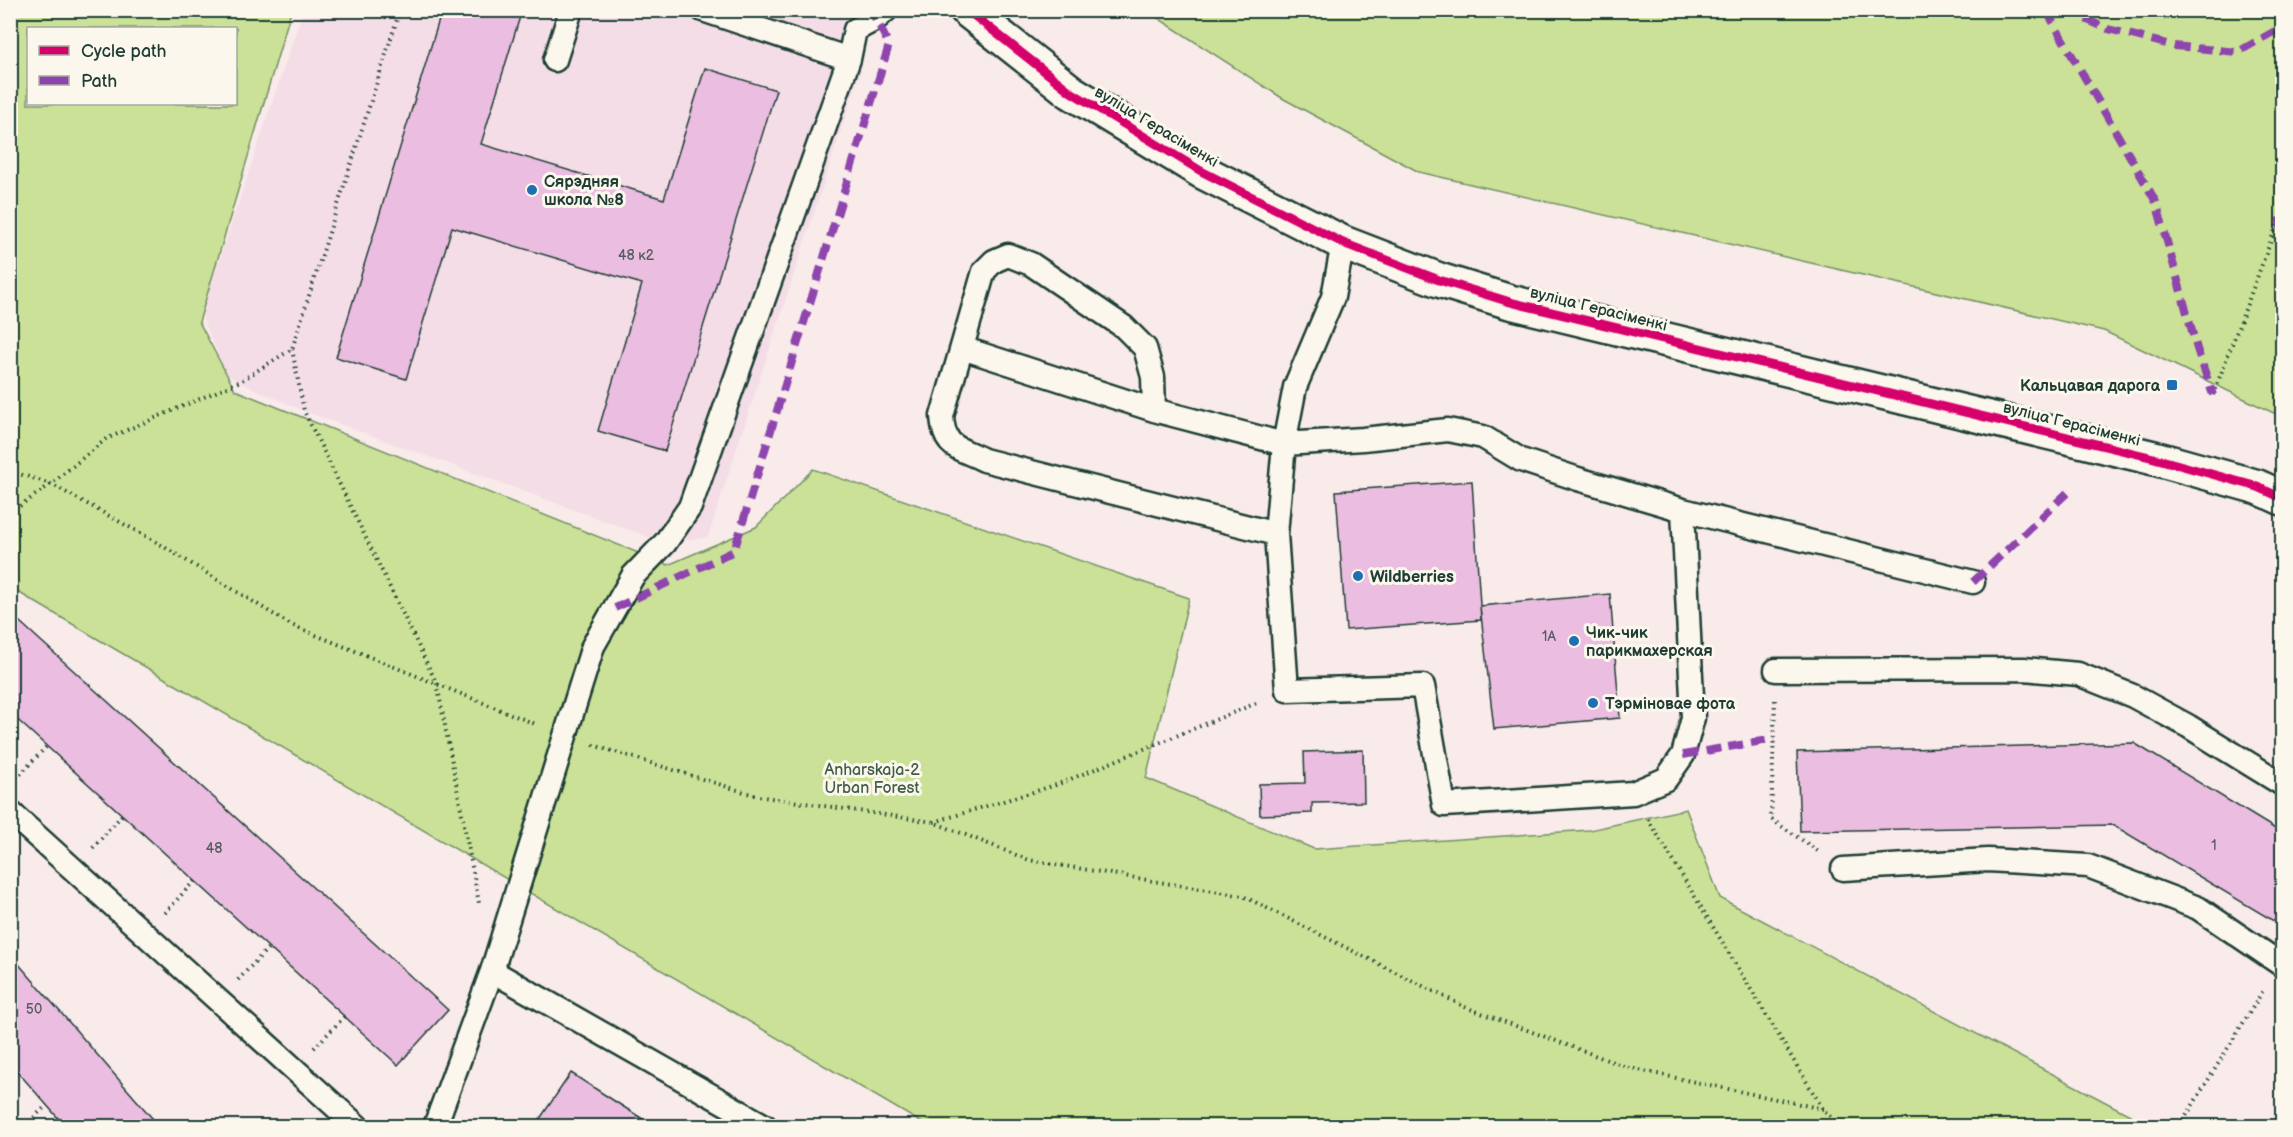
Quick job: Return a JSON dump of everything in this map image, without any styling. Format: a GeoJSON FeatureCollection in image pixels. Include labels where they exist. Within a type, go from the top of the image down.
{"type":"FeatureCollection","features":[{"type":"Feature","properties":{"kind":"street","name":"вуліца Герасіменкі"},"geometry":{"type":"LineString","coordinates":[[967,10],[1071,92],[1200,171],[1343,243],[1439,280],[1510,302],[2154,458],[2258,488],[2283,498]]}},
{"type":"Feature","properties":{"kind":"lane"},"geometry":{"type":"LineString","coordinates":[[555,60],[571,10]]}},
{"type":"Feature","properties":{"kind":"lane"},"geometry":{"type":"LineString","coordinates":[[703,10],[849,59]]}},
{"type":"Feature","properties":{"kind":"lane"},"geometry":{"type":"LineString","coordinates":[[435,1126],[492,971],[593,646],[633,576],[665,543],[690,507],[849,59],[855,30],[876,19],[886,10]]}},
{"type":"Feature","properties":{"kind":"lane"},"geometry":{"type":"LineString","coordinates":[[1343,243],[1333,297],[1295,387],[1284,444],[1276,534],[1287,690],[1423,686],[1444,805],[1633,794],[1666,779],[1683,755],[1693,718],[1683,510]]}},
{"type":"Feature","properties":{"kind":"lane"},"geometry":{"type":"LineString","coordinates":[[1154,410],[1154,377],[1145,348],[1124,327],[1031,264],[1008,255],[994,261],[984,271],[942,416],[943,433],[949,443],[984,460],[1276,534]]}},
{"type":"Feature","properties":{"kind":"lane"},"geometry":{"type":"LineString","coordinates":[[962,348],[1154,410],[1284,444],[1363,440],[1448,430],[1483,437],[1521,460],[1578,479],[1683,510],[1973,582]]}},
{"type":"Feature","properties":{"kind":"lane"},"geometry":{"type":"LineString","coordinates":[[1776,670],[2024,669],[2078,674],[2133,696],[2283,784]]}},
{"type":"Feature","properties":{"kind":"lane"},"geometry":{"type":"LineString","coordinates":[[10,812],[357,1126]]}},
{"type":"Feature","properties":{"kind":"lane"},"geometry":{"type":"LineString","coordinates":[[1843,869],[1988,860],[2088,866],[2198,908],[2281,962]]}},
{"type":"Feature","properties":{"kind":"lane"},"geometry":{"type":"LineString","coordinates":[[492,971],[765,1126]]}},
{"type":"Feature","properties":{"kind":"path"},"geometry":{"type":"LineString","coordinates":[[400,10],[292,349],[304,411],[437,684],[481,913]]}},
{"type":"Feature","properties":{"kind":"path"},"geometry":{"type":"LineString","coordinates":[[2213,395],[2283,211]]}},
{"type":"Feature","properties":{"kind":"path"},"geometry":{"type":"LineString","coordinates":[[10,513],[51,484],[106,439],[239,382],[292,349]]}},
{"type":"Feature","properties":{"kind":"path"},"geometry":{"type":"LineString","coordinates":[[10,471],[51,484],[153,540],[291,625],[565,736],[757,796],[933,822],[1029,860],[1243,896],[1465,1007],[1629,1068],[1822,1109]]}},
{"type":"Feature","properties":{"kind":"path"},"geometry":{"type":"LineString","coordinates":[[1776,670],[1771,819],[1843,869]]}},
{"type":"Feature","properties":{"kind":"path"},"geometry":{"type":"LineString","coordinates":[[933,822],[1056,785],[1287,690]]}},
{"type":"Feature","properties":{"kind":"path"},"geometry":{"type":"LineString","coordinates":[[10,785],[47,746]]}},
{"type":"Feature","properties":{"kind":"path"},"geometry":{"type":"LineString","coordinates":[[1633,794],[1822,1109],[1839,1126]]}},
{"type":"Feature","properties":{"kind":"path"},"geometry":{"type":"LineString","coordinates":[[73,869],[122,815]]}},
{"type":"Feature","properties":{"kind":"path"},"geometry":{"type":"LineString","coordinates":[[146,935],[195,880]]}},
{"type":"Feature","properties":{"kind":"path"},"geometry":{"type":"LineString","coordinates":[[219,1001],[268,947]]}},
{"type":"Feature","properties":{"kind":"path"},"geometry":{"type":"LineString","coordinates":[[2180,1126],[2281,962]]}},
{"type":"Feature","properties":{"kind":"path"},"geometry":{"type":"LineString","coordinates":[[294,1069],[345,1016]]}},
{"type":"Feature","properties":{"kind":"path"},"geometry":{"type":"LineString","coordinates":[[25,1126],[47,1105]]}},
{"type":"Feature","properties":{"kind":"shaded area","name":"Сярэдняя школа №8"},"geometry":{"type":"Polygon","coordinates":[[[833,10],[855,30],[862,66],[708,537],[665,543],[304,411],[226,374],[201,314],[303,11],[833,10]]]}},
{"type":"Feature","properties":{"kind":"green space","name":"Anharskaja-2 Urban Forest"},"geometry":{"type":"Polygon","coordinates":[[[10,11],[291,11],[199,322],[235,390],[668,565],[756,527],[813,469],[1189,598],[1146,778],[1314,849],[1590,830],[1686,809],[1720,898],[2145,1123],[2142,1126],[927,1126],[11,588],[10,11]]]}},
{"type":"Feature","properties":{"kind":"green space"},"geometry":{"type":"Polygon","coordinates":[[[1147,11],[2282,11],[2282,417],[2104,331],[1419,172],[1282,98],[1147,11]]]}},
{"type":"Feature","properties":{"kind":"building"},"geometry":{"type":"Polygon","coordinates":[[[442,10],[522,10],[481,144],[664,199],[705,68],[776,90],[665,451],[598,431],[642,284],[452,227],[406,379],[336,357],[442,10]]]}},
{"type":"Feature","properties":{"kind":"building"},"geometry":{"type":"Polygon","coordinates":[[[1472,481],[1481,620],[1346,630],[1336,491],[1472,481]]]}},
{"type":"Feature","properties":{"kind":"building"},"geometry":{"type":"Polygon","coordinates":[[[1610,594],[1620,718],[1494,729],[1480,606],[1610,594]]]}},
{"type":"Feature","properties":{"kind":"building"},"geometry":{"type":"Polygon","coordinates":[[[10,613],[448,1010],[398,1065],[10,713],[10,613]]]}},
{"type":"Feature","properties":{"kind":"building"},"geometry":{"type":"Polygon","coordinates":[[[2134,743],[2282,833],[2282,926],[2113,825],[1800,831],[1797,752],[2134,743]]]}},
{"type":"Feature","properties":{"kind":"building"},"geometry":{"type":"Polygon","coordinates":[[[1363,750],[1364,802],[1312,803],[1312,813],[1260,815],[1259,784],[1305,783],[1304,752],[1363,750]]]}},
{"type":"Feature","properties":{"kind":"building"},"geometry":{"type":"Polygon","coordinates":[[[10,954],[159,1126],[65,1126],[10,1063],[10,954]]]}},
{"type":"Feature","properties":{"kind":"building"},"geometry":{"type":"Polygon","coordinates":[[[571,1073],[619,1104],[654,1126],[535,1126],[571,1073]]]}},
{"type":"Feature","properties":{"kind":"marked path"},"geometry":{"type":"LineString","coordinates":[[615,608],[734,551],[889,45],[869,10]]}},
{"type":"Feature","properties":{"kind":"marked path"},"geometry":{"type":"LineString","coordinates":[[2046,10],[2156,202],[2197,349],[2213,395]]}},
{"type":"Feature","properties":{"kind":"marked path"},"geometry":{"type":"LineString","coordinates":[[2065,10],[2108,29],[2174,46],[2238,52],[2282,27]]}},
{"type":"Feature","properties":{"kind":"marked path"},"geometry":{"type":"LineString","coordinates":[[2279,217],[2282,233]]}},
{"type":"Feature","properties":{"kind":"marked path"},"geometry":{"type":"LineString","coordinates":[[1973,582],[2068,492]]}},
{"type":"Feature","properties":{"kind":"marked path"},"geometry":{"type":"LineString","coordinates":[[1683,755],[1774,739]]}},
{"type":"Feature","properties":{"kind":"cycle path"},"geometry":{"type":"LineString","coordinates":[[967,10],[1071,92],[1201,171],[1343,243],[1439,280],[1510,302],[2154,458],[2258,487],[2282,498]]}},
{"type":"Feature","properties":{"kind":"place","name":"Сярэдняя школа №8"},"geometry":{"type":"Point","coordinates":[532,190]}},
{"type":"Feature","properties":{"kind":"place","name":"Кальцавая дарога"},"geometry":{"type":"Point","coordinates":[2172,385]}},
{"type":"Feature","properties":{"kind":"place","name":"Wildberries"},"geometry":{"type":"Point","coordinates":[1358,576]}},
{"type":"Feature","properties":{"kind":"place","name":"Чик-чик парикмахерская"},"geometry":{"type":"Point","coordinates":[1574,641]}},
{"type":"Feature","properties":{"kind":"place","name":"Тэрміновае фота"},"geometry":{"type":"Point","coordinates":[1593,703]}}]}
